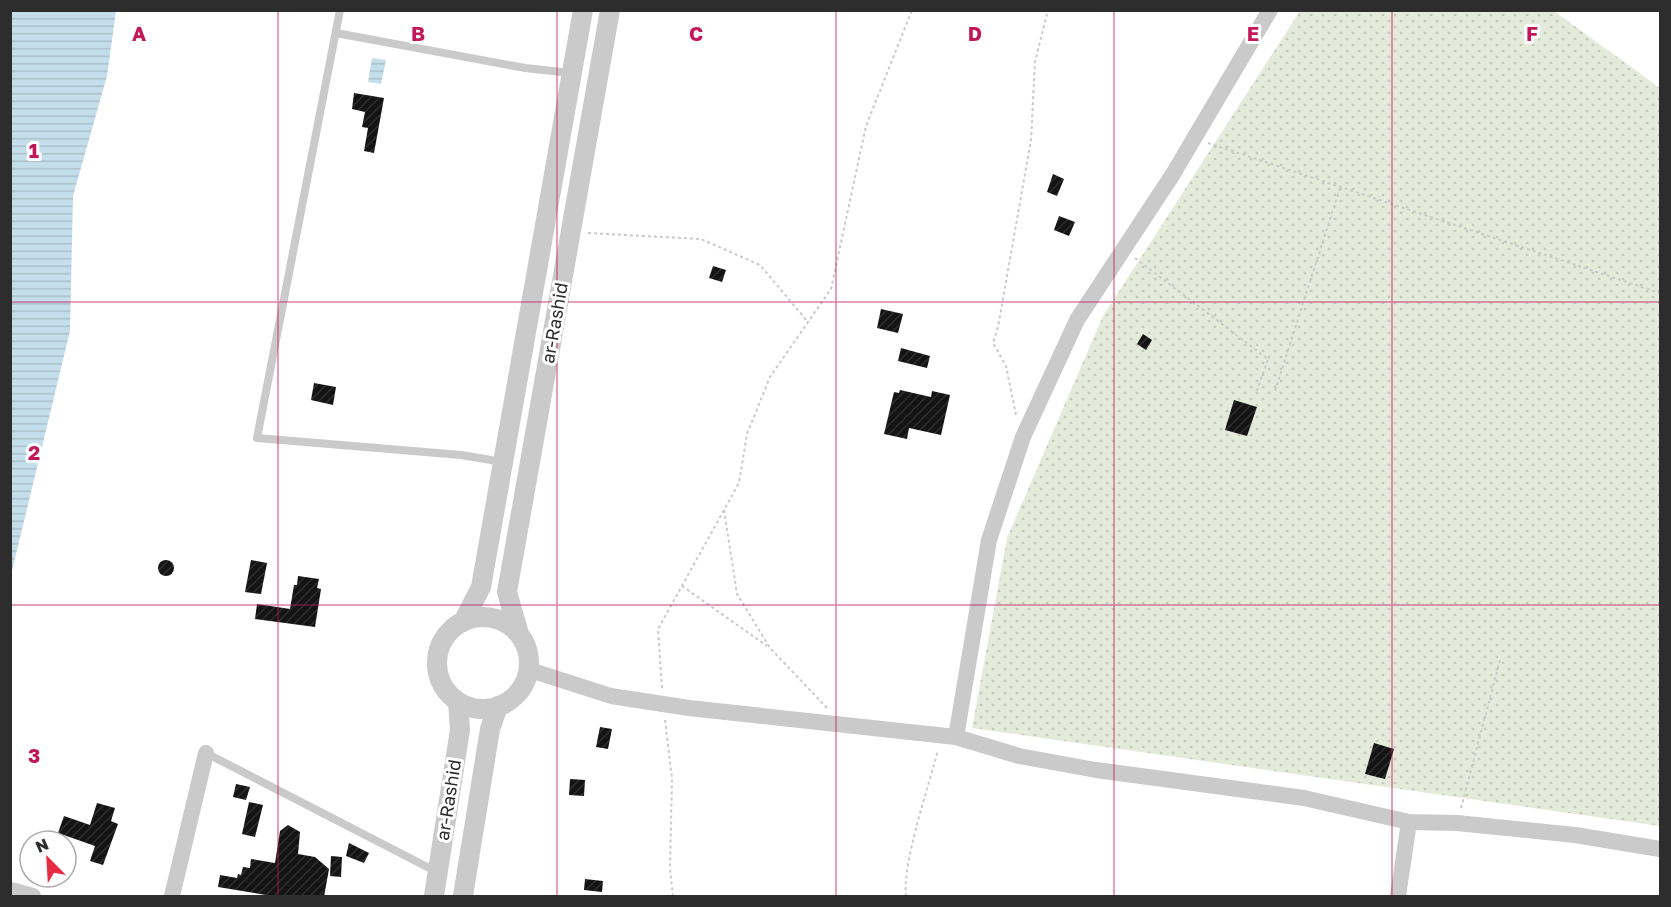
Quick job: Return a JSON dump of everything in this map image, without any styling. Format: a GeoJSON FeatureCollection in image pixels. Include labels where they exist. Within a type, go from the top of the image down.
{"type":"FeatureCollection","features":[{"type":"Feature","properties":{"kind":"street","name":"ar-Rashid"},"geometry":{"type":"LineString","coordinates":[[463,622],[481,587],[583,10]]}},
{"type":"Feature","properties":{"kind":"street","name":"ar-Rashid"},"geometry":{"type":"LineString","coordinates":[[519,634],[507,592],[610,10]]}},
{"type":"Feature","properties":{"kind":"street"},"geometry":{"type":"LineString","coordinates":[[949,736],[989,540],[1023,437],[1077,320],[1194,137],[1270,10]]}},
{"type":"Feature","properties":{"kind":"street"},"geometry":{"type":"LineString","coordinates":[[482,617],[497,619],[519,634],[527,649],[530,670],[519,692],[498,706],[477,709],[458,702],[449,695],[440,682],[436,667],[438,651],[444,637],[463,622],[482,617]]}},
{"type":"Feature","properties":{"kind":"street"},"geometry":{"type":"LineString","coordinates":[[530,670],[611,696],[663,704],[949,736],[1019,756],[1096,770],[1304,798],[1409,822],[1457,823],[1575,835],[1660,849]]}},
{"type":"Feature","properties":{"kind":"street","name":"ar-Rashid"},"geometry":{"type":"LineString","coordinates":[[434,897],[460,730],[458,702]]}},
{"type":"Feature","properties":{"kind":"street","name":"ar-Rashid"},"geometry":{"type":"LineString","coordinates":[[463,897],[490,729],[498,706]]}},
{"type":"Feature","properties":{"kind":"street"},"geometry":{"type":"LineString","coordinates":[[172,897],[206,753]]}},
{"type":"Feature","properties":{"kind":"street"},"geometry":{"type":"LineString","coordinates":[[1398,897],[1409,822]]}},
{"type":"Feature","properties":{"kind":"street"},"geometry":{"type":"LineString","coordinates":[[11,890],[33,897]]}},
{"type":"Feature","properties":{"kind":"lane"},"geometry":{"type":"LineString","coordinates":[[340,10],[257,438],[461,455],[503,462]]}},
{"type":"Feature","properties":{"kind":"lane"},"geometry":{"type":"LineString","coordinates":[[336,33],[525,68],[572,73]]}},
{"type":"Feature","properties":{"kind":"lane"},"geometry":{"type":"LineString","coordinates":[[206,753],[437,872]]}},
{"type":"Feature","properties":{"kind":"path"},"geometry":{"type":"LineString","coordinates":[[673,897],[670,869],[672,779],[663,704],[658,629],[739,483],[747,435],[770,377],[831,289],[866,126],[912,10]]}},
{"type":"Feature","properties":{"kind":"path"},"geometry":{"type":"LineString","coordinates":[[1023,437],[1013,408],[1006,366],[993,343],[998,327],[1031,140],[1035,62],[1048,10]]}},
{"type":"Feature","properties":{"kind":"path"},"geometry":{"type":"LineString","coordinates":[[1194,137],[1340,188],[1660,293]]}},
{"type":"Feature","properties":{"kind":"path"},"geometry":{"type":"LineString","coordinates":[[1275,391],[1340,188]]}},
{"type":"Feature","properties":{"kind":"path"},"geometry":{"type":"LineString","coordinates":[[571,232],[701,239],[760,265],[808,322]]}},
{"type":"Feature","properties":{"kind":"path"},"geometry":{"type":"LineString","coordinates":[[1123,249],[1268,359],[1256,393]]}},
{"type":"Feature","properties":{"kind":"path"},"geometry":{"type":"LineString","coordinates":[[724,510],[737,594],[770,648]]}},
{"type":"Feature","properties":{"kind":"path"},"geometry":{"type":"LineString","coordinates":[[682,586],[770,648],[842,724]]}},
{"type":"Feature","properties":{"kind":"path"},"geometry":{"type":"LineString","coordinates":[[1457,823],[1500,660]]}},
{"type":"Feature","properties":{"kind":"path"},"geometry":{"type":"LineString","coordinates":[[906,897],[905,885],[918,825],[949,736]]}},
{"type":"Feature","properties":{"kind":"green space"},"geometry":{"type":"Polygon","coordinates":[[[1300,11],[1554,11],[1660,88],[1660,826],[972,728],[1007,538],[1103,316],[1300,11]]]}},
{"type":"Feature","properties":{"kind":"water"},"geometry":{"type":"Polygon","coordinates":[[[11,10],[116,11],[107,76],[73,196],[70,331],[11,575],[11,10]]]}},
{"type":"Feature","properties":{"kind":"water"},"geometry":{"type":"Polygon","coordinates":[[[372,58],[386,60],[381,84],[368,82],[372,58]]]}},
{"type":"Feature","properties":{"kind":"building"},"geometry":{"type":"Polygon","coordinates":[[[354,93],[384,98],[374,153],[364,151],[368,128],[362,127],[365,112],[352,109],[354,93]]]}},
{"type":"Feature","properties":{"kind":"building"},"geometry":{"type":"Polygon","coordinates":[[[1053,174],[1064,179],[1057,196],[1047,192],[1053,174]]]}},
{"type":"Feature","properties":{"kind":"building"},"geometry":{"type":"Polygon","coordinates":[[[1059,216],[1075,222],[1069,236],[1054,230],[1059,216]]]}},
{"type":"Feature","properties":{"kind":"building"},"geometry":{"type":"Polygon","coordinates":[[[713,266],[726,270],[722,282],[709,278],[713,266]]]}},
{"type":"Feature","properties":{"kind":"building"},"geometry":{"type":"Polygon","coordinates":[[[881,309],[903,314],[898,333],[877,328],[881,309]]]}},
{"type":"Feature","properties":{"kind":"building"},"geometry":{"type":"Polygon","coordinates":[[[1143,334],[1152,340],[1146,350],[1137,344],[1143,334]]]}},
{"type":"Feature","properties":{"kind":"building"},"geometry":{"type":"Polygon","coordinates":[[[901,348],[930,356],[927,368],[898,361],[901,348]]]}},
{"type":"Feature","properties":{"kind":"building"},"geometry":{"type":"Polygon","coordinates":[[[314,383],[336,387],[333,405],[311,400],[314,383]]]}},
{"type":"Feature","properties":{"kind":"building"},"geometry":{"type":"Polygon","coordinates":[[[900,390],[931,397],[932,391],[950,395],[941,435],[909,428],[907,439],[884,434],[894,392],[899,393],[900,390]]]}},
{"type":"Feature","properties":{"kind":"building"},"geometry":{"type":"Polygon","coordinates":[[[1234,400],[1257,407],[1247,436],[1225,430],[1234,400]]]}},
{"type":"Feature","properties":{"kind":"building"},"geometry":{"type":"Polygon","coordinates":[[[166,560],[174,568],[166,576],[158,568],[166,560]]]}},
{"type":"Feature","properties":{"kind":"building"},"geometry":{"type":"Polygon","coordinates":[[[251,560],[267,563],[261,594],[245,592],[251,560]]]}},
{"type":"Feature","properties":{"kind":"building"},"geometry":{"type":"Polygon","coordinates":[[[298,576],[319,579],[317,588],[321,589],[315,627],[255,619],[257,604],[290,609],[298,576]]]}},
{"type":"Feature","properties":{"kind":"building"},"geometry":{"type":"Polygon","coordinates":[[[600,727],[612,729],[608,749],[596,747],[600,727]]]}},
{"type":"Feature","properties":{"kind":"building"},"geometry":{"type":"Polygon","coordinates":[[[1374,743],[1394,749],[1385,779],[1365,774],[1374,743]]]}},
{"type":"Feature","properties":{"kind":"building"},"geometry":{"type":"Polygon","coordinates":[[[570,779],[585,780],[584,796],[569,795],[570,779]]]}},
{"type":"Feature","properties":{"kind":"building"},"geometry":{"type":"Polygon","coordinates":[[[236,784],[250,787],[246,800],[233,797],[236,784]]]}},
{"type":"Feature","properties":{"kind":"building"},"geometry":{"type":"Polygon","coordinates":[[[249,802],[263,805],[255,837],[242,834],[249,802]]]}},
{"type":"Feature","properties":{"kind":"building"},"geometry":{"type":"Polygon","coordinates":[[[97,803],[115,808],[111,821],[118,824],[103,865],[90,861],[95,846],[78,840],[78,829],[59,829],[64,816],[90,825],[97,803]]]}},
{"type":"Feature","properties":{"kind":"building"},"geometry":{"type":"Polygon","coordinates":[[[288,825],[300,832],[298,854],[315,857],[329,869],[324,897],[278,897],[218,887],[220,875],[237,878],[238,874],[241,875],[243,867],[250,868],[251,859],[275,863],[280,831],[288,825]]]}},
{"type":"Feature","properties":{"kind":"building"},"geometry":{"type":"Polygon","coordinates":[[[349,843],[369,853],[364,863],[346,856],[349,843]]]}},
{"type":"Feature","properties":{"kind":"building"},"geometry":{"type":"Polygon","coordinates":[[[331,856],[342,857],[341,877],[330,876],[331,856]]]}},
{"type":"Feature","properties":{"kind":"building"},"geometry":{"type":"Polygon","coordinates":[[[585,879],[603,881],[602,892],[584,890],[585,879]]]}}]}
